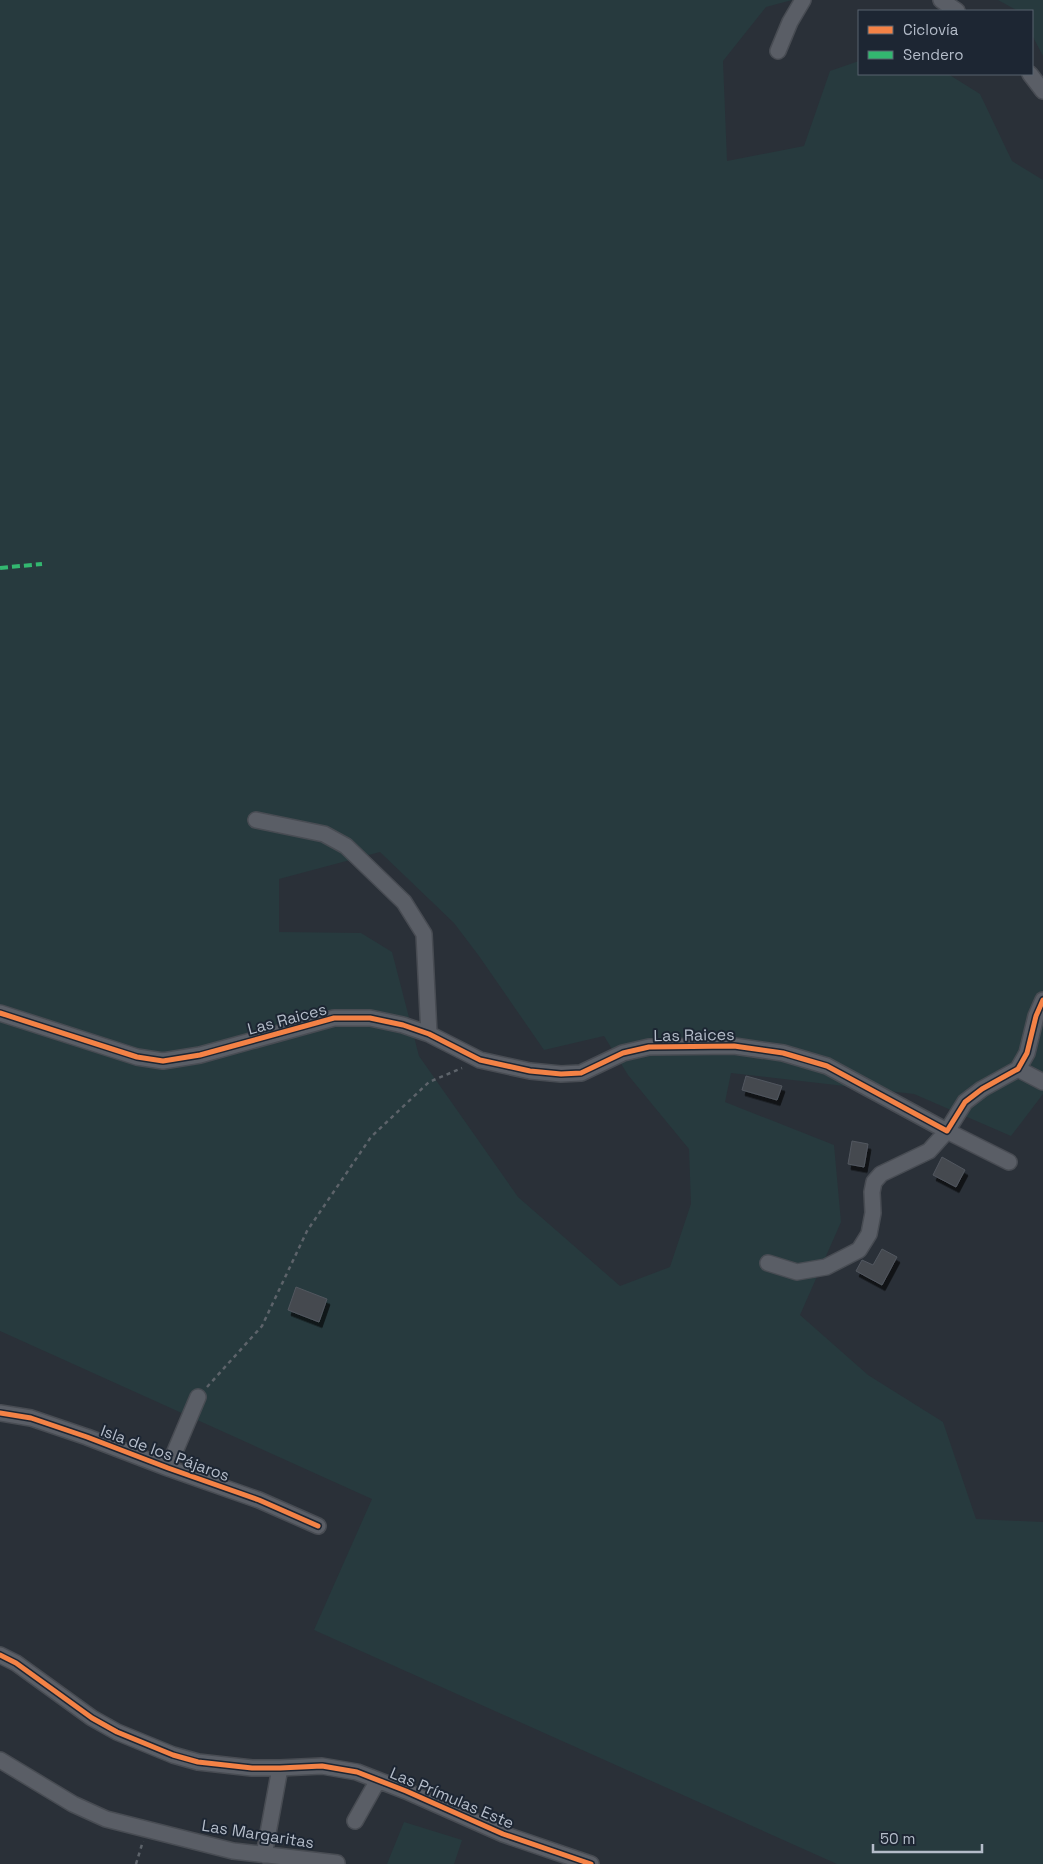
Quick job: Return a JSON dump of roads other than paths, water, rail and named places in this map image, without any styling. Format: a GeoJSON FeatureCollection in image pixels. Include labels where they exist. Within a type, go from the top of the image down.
{"type":"FeatureCollection","features":[{"type":"Feature","properties":{"kind":"street"},"geometry":{"type":"LineString","coordinates":[[778,52],[790,22],[803,0]]}},
{"type":"Feature","properties":{"kind":"street"},"geometry":{"type":"LineString","coordinates":[[941,0],[956,10]]}},
{"type":"Feature","properties":{"kind":"street"},"geometry":{"type":"LineString","coordinates":[[1031,75],[1043,91]]}},
{"type":"Feature","properties":{"kind":"street"},"geometry":{"type":"LineString","coordinates":[[256,820],[324,834],[346,846],[404,902],[424,934],[430,1034]]}},
{"type":"Feature","properties":{"kind":"street"},"geometry":{"type":"LineString","coordinates":[[768,1264],[796,1272],[826,1267],[858,1250],[868,1234],[873,1213],[872,1192],[874,1182],[881,1174],[929,1151],[947,1131],[965,1102],[982,1089],[1018,1069],[1027,1053],[1036,1016],[1043,1000]]}},
{"type":"Feature","properties":{"kind":"street","name":"Las Raices"},"geometry":{"type":"LineString","coordinates":[[0,1013],[137,1057],[162,1061],[200,1055],[334,1018],[370,1018],[403,1025],[430,1034],[480,1060],[530,1071],[561,1074],[581,1073],[623,1053],[649,1047],[734,1046],[783,1053],[827,1066],[947,1131],[1009,1162]]}},
{"type":"Feature","properties":{"kind":"street"},"geometry":{"type":"LineString","coordinates":[[1018,1069],[1043,1082]]}},
{"type":"Feature","properties":{"kind":"street"},"geometry":{"type":"LineString","coordinates":[[168,1468],[198,1398]]}},
{"type":"Feature","properties":{"kind":"street","name":"Isla de los Pájaros"},"geometry":{"type":"LineString","coordinates":[[0,1413],[31,1418],[87,1437],[259,1500],[318,1526]]}},
{"type":"Feature","properties":{"kind":"street","name":"Las Prímulas Este"},"geometry":{"type":"LineString","coordinates":[[0,1655],[16,1663],[92,1718],[146,1745],[198,1762],[252,1768],[322,1766],[357,1772],[503,1834],[591,1864]]}},
{"type":"Feature","properties":{"kind":"street","name":"Las Margaritas"},"geometry":{"type":"LineString","coordinates":[[0,1760],[73,1804],[106,1819],[233,1851],[337,1863]]}},
{"type":"Feature","properties":{"kind":"street"},"geometry":{"type":"LineString","coordinates":[[264,1855],[280,1768]]}},
{"type":"Feature","properties":{"kind":"street"},"geometry":{"type":"LineString","coordinates":[[355,1821],[378,1780]]}}]}
